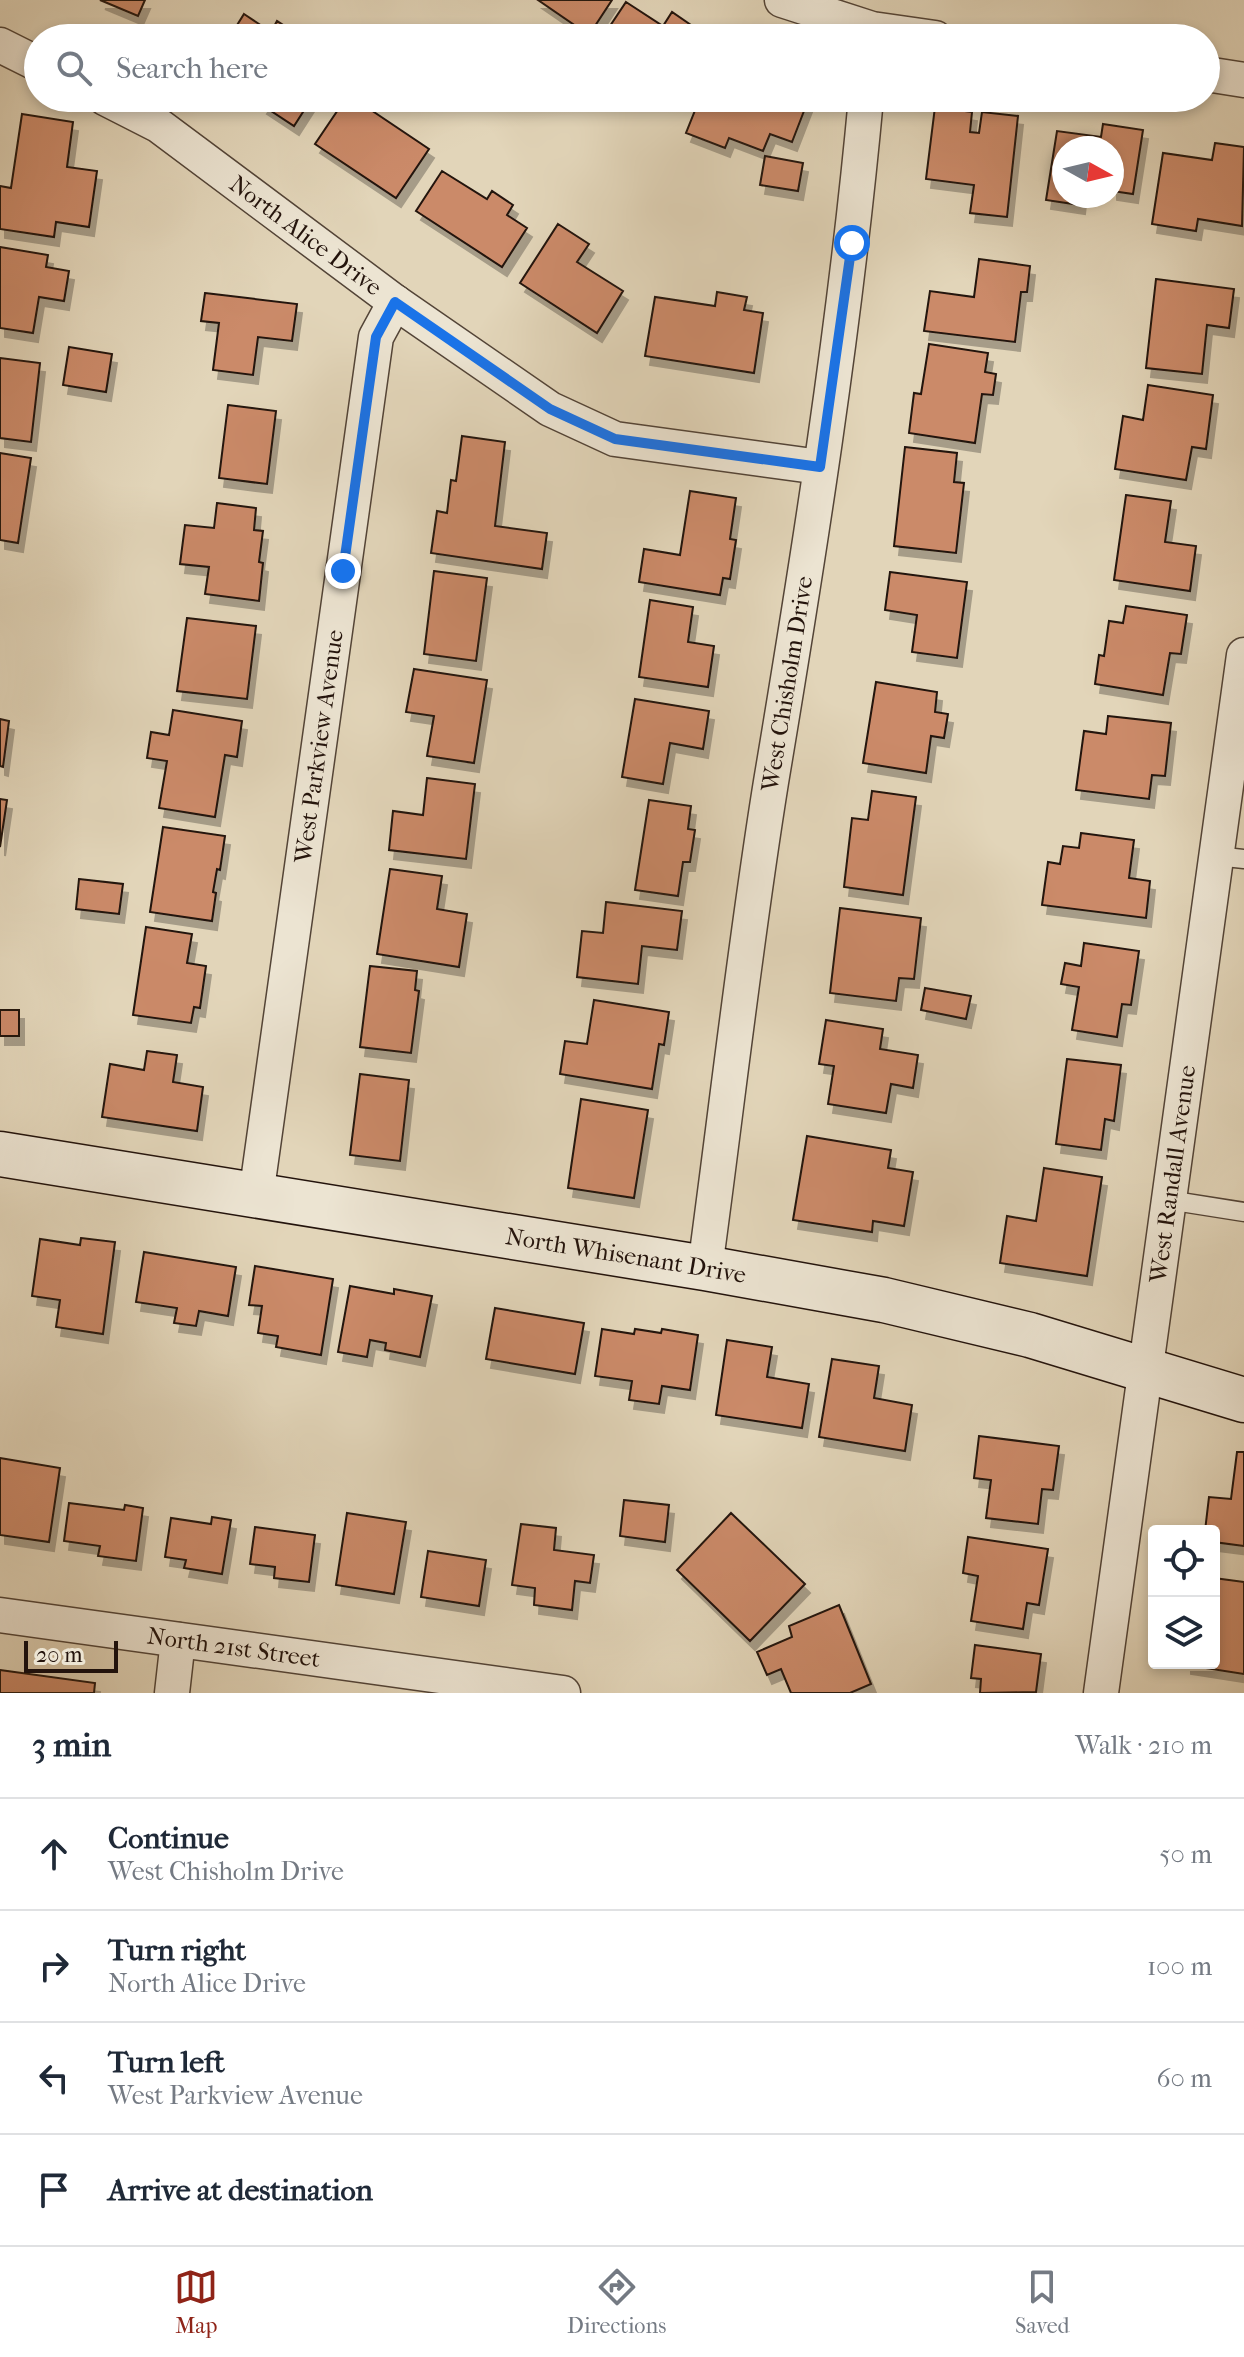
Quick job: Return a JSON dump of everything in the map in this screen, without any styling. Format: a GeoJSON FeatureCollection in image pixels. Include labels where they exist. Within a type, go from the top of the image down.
{"type":"FeatureCollection","features":[{"type":"Feature","properties":{"kind":"street"},"geometry":{"type":"LineString","coordinates":[[782,0],[845,24]]}},
{"type":"Feature","properties":{"kind":"street"},"geometry":{"type":"LineString","coordinates":[[0,45],[24,57]]}},
{"type":"Feature","properties":{"kind":"street"},"geometry":{"type":"LineString","coordinates":[[1220,76],[1244,80]]}},
{"type":"Feature","properties":{"kind":"street","name":"North Alice Drive"},"geometry":{"type":"LineString","coordinates":[[132,112],[158,125],[395,302],[550,409],[615,439],[820,467]]}},
{"type":"Feature","properties":{"kind":"street","name":"West Chisholm Drive"},"geometry":{"type":"LineString","coordinates":[[705,1268],[770,792],[788,689],[852,243],[865,112]]}},
{"type":"Feature","properties":{"kind":"street","name":"West Parkview Avenue"},"geometry":{"type":"LineString","coordinates":[[256,1196],[376,337],[395,302]]}},
{"type":"Feature","properties":{"kind":"street","name":"West Randall Avenue"},"geometry":{"type":"LineString","coordinates":[[1101,1693],[1168,1200],[1230,857],[1244,655]]}},
{"type":"Feature","properties":{"kind":"street","name":"North Whisenant Drive"},"geometry":{"type":"LineString","coordinates":[[0,1154],[705,1268],[884,1300],[1030,1335],[1244,1400]]}},
{"type":"Feature","properties":{"kind":"street","name":"North 21st Street"},"geometry":{"type":"LineString","coordinates":[[0,1615],[563,1693]]}},
{"type":"Feature","properties":{"kind":"street"},"geometry":{"type":"LineString","coordinates":[[172,1693],[178,1640]]}},
{"type":"Feature","properties":{"kind":"lane"},"geometry":{"type":"LineString","coordinates":[[1168,1200],[1244,1212]]}},
{"type":"Feature","properties":{"kind":"building"},"geometry":{"type":"Polygon","coordinates":[[[100,0],[145,0],[138,16],[100,0]]]}},
{"type":"Feature","properties":{"kind":"building"},"geometry":{"type":"Polygon","coordinates":[[[538,0],[612,0],[596,24],[573,24],[538,0]]]}},
{"type":"Feature","properties":{"kind":"building"},"geometry":{"type":"Polygon","coordinates":[[[626,2],[660,24],[611,24],[626,2]]]}},
{"type":"Feature","properties":{"kind":"building"},"geometry":{"type":"Polygon","coordinates":[[[672,12],[690,24],[664,24],[672,12]]]}},
{"type":"Feature","properties":{"kind":"building"},"geometry":{"type":"Polygon","coordinates":[[[244,14],[259,24],[238,24],[244,14]]]}},
{"type":"Feature","properties":{"kind":"building"},"geometry":{"type":"Polygon","coordinates":[[[273,112],[303,112],[294,126],[273,112]]]}},
{"type":"Feature","properties":{"kind":"building"},"geometry":{"type":"Polygon","coordinates":[[[337,112],[374,112],[429,149],[396,198],[315,144],[337,112]]]}},
{"type":"Feature","properties":{"kind":"building"},"geometry":{"type":"Polygon","coordinates":[[[694,112],[804,112],[792,142],[770,134],[763,151],[729,138],[725,148],[686,133],[694,112]]]}},
{"type":"Feature","properties":{"kind":"building"},"geometry":{"type":"Polygon","coordinates":[[[934,112],[972,112],[970,132],[979,133],[982,112],[1018,116],[1007,217],[970,213],[974,185],[926,179],[934,112]]]}},
{"type":"Feature","properties":{"kind":"building"},"geometry":{"type":"Polygon","coordinates":[[[22,114],[73,122],[67,167],[97,171],[89,227],[56,222],[54,237],[0,229],[0,186],[11,188],[22,114]]]}},
{"type":"Feature","properties":{"kind":"building"},"geometry":{"type":"Polygon","coordinates":[[[1103,124],[1143,130],[1133,194],[1124,193],[1124,136],[1101,136],[1103,124]]]}},
{"type":"Feature","properties":{"kind":"building"},"geometry":{"type":"Polygon","coordinates":[[[1057,131],[1094,136],[1056,136],[1057,131]]]}},
{"type":"Feature","properties":{"kind":"building"},"geometry":{"type":"Polygon","coordinates":[[[1215,143],[1244,147],[1242,226],[1198,219],[1196,231],[1152,224],[1163,153],[1212,160],[1215,143]]]}},
{"type":"Feature","properties":{"kind":"building"},"geometry":{"type":"Polygon","coordinates":[[[765,156],[803,163],[798,191],[760,185],[765,156]]]}},
{"type":"Feature","properties":{"kind":"building"},"geometry":{"type":"Polygon","coordinates":[[[1052,162],[1052,201],[1046,200],[1052,162]]]}},
{"type":"Feature","properties":{"kind":"building"},"geometry":{"type":"Polygon","coordinates":[[[442,171],[487,199],[492,191],[513,205],[507,215],[527,228],[502,267],[416,211],[442,171]]]}},
{"type":"Feature","properties":{"kind":"building"},"geometry":{"type":"Polygon","coordinates":[[[558,224],[589,244],[577,262],[623,291],[597,333],[520,283],[558,224]]]}},
{"type":"Feature","properties":{"kind":"building"},"geometry":{"type":"Polygon","coordinates":[[[0,247],[48,255],[46,267],[69,271],[64,301],[39,297],[33,333],[0,328],[0,247]]]}},
{"type":"Feature","properties":{"kind":"building"},"geometry":{"type":"Polygon","coordinates":[[[979,259],[1030,266],[1027,292],[1021,292],[1015,342],[924,331],[930,291],[974,297],[979,259]]]}},
{"type":"Feature","properties":{"kind":"building"},"geometry":{"type":"Polygon","coordinates":[[[1156,279],[1234,289],[1229,328],[1207,325],[1202,374],[1146,368],[1156,279]]]}},
{"type":"Feature","properties":{"kind":"building"},"geometry":{"type":"Polygon","coordinates":[[[717,292],[747,297],[744,310],[763,313],[754,373],[645,356],[655,297],[715,306],[717,292]]]}},
{"type":"Feature","properties":{"kind":"building"},"geometry":{"type":"Polygon","coordinates":[[[205,293],[297,304],[292,341],[258,337],[253,375],[213,370],[219,323],[201,321],[205,293]]]}},
{"type":"Feature","properties":{"kind":"building"},"geometry":{"type":"Polygon","coordinates":[[[929,344],[988,353],[985,372],[996,374],[993,395],[982,394],[975,443],[909,433],[914,393],[921,394],[929,344]]]}},
{"type":"Feature","properties":{"kind":"building"},"geometry":{"type":"Polygon","coordinates":[[[69,347],[112,354],[106,392],[63,385],[69,347]]]}},
{"type":"Feature","properties":{"kind":"building"},"geometry":{"type":"Polygon","coordinates":[[[0,358],[40,363],[31,442],[0,438],[0,358]]]}},
{"type":"Feature","properties":{"kind":"building"},"geometry":{"type":"Polygon","coordinates":[[[1148,385],[1213,395],[1206,449],[1192,447],[1186,480],[1115,469],[1123,416],[1143,420],[1148,385]]]}},
{"type":"Feature","properties":{"kind":"building"},"geometry":{"type":"Polygon","coordinates":[[[228,405],[276,411],[267,484],[219,478],[228,405]]]}},
{"type":"Feature","properties":{"kind":"building"},"geometry":{"type":"Polygon","coordinates":[[[462,436],[505,442],[495,526],[547,533],[542,569],[431,553],[437,511],[447,513],[451,480],[456,481],[462,436]]]}},
{"type":"Feature","properties":{"kind":"building"},"geometry":{"type":"Polygon","coordinates":[[[905,447],[957,453],[954,482],[964,483],[956,553],[894,546],[905,447]]]}},
{"type":"Feature","properties":{"kind":"building"},"geometry":{"type":"Polygon","coordinates":[[[0,453],[31,458],[18,543],[0,540],[0,453]]]}},
{"type":"Feature","properties":{"kind":"building"},"geometry":{"type":"Polygon","coordinates":[[[690,491],[736,498],[730,539],[736,540],[730,579],[723,578],[720,595],[639,582],[644,549],[680,555],[690,491]]]}},
{"type":"Feature","properties":{"kind":"building"},"geometry":{"type":"Polygon","coordinates":[[[1126,495],[1171,501],[1165,542],[1196,546],[1190,591],[1114,580],[1126,495]]]}},
{"type":"Feature","properties":{"kind":"building"},"geometry":{"type":"Polygon","coordinates":[[[217,503],[256,508],[254,530],[263,531],[259,601],[205,594],[209,567],[180,564],[185,525],[214,528],[217,503]]]}},
{"type":"Feature","properties":{"kind":"building"},"geometry":{"type":"Polygon","coordinates":[[[434,571],[487,578],[476,661],[424,654],[434,571]]]}},
{"type":"Feature","properties":{"kind":"building"},"geometry":{"type":"Polygon","coordinates":[[[890,572],[967,582],[957,658],[912,652],[917,615],[885,610],[890,572]]]}},
{"type":"Feature","properties":{"kind":"building"},"geometry":{"type":"Polygon","coordinates":[[[650,600],[693,607],[688,642],[714,646],[708,687],[639,677],[650,600]]]}},
{"type":"Feature","properties":{"kind":"building"},"geometry":{"type":"Polygon","coordinates":[[[1126,606],[1187,615],[1181,654],[1170,653],[1163,695],[1095,684],[1099,655],[1104,656],[1109,621],[1123,623],[1126,606]]]}},
{"type":"Feature","properties":{"kind":"building"},"geometry":{"type":"Polygon","coordinates":[[[187,618],[256,626],[247,699],[177,691],[187,618]]]}},
{"type":"Feature","properties":{"kind":"building"},"geometry":{"type":"Polygon","coordinates":[[[414,669],[487,680],[474,763],[427,756],[434,716],[406,712],[414,669]]]}},
{"type":"Feature","properties":{"kind":"building"},"geometry":{"type":"Polygon","coordinates":[[[876,682],[937,692],[935,712],[948,714],[944,738],[931,736],[926,773],[863,763],[876,682]]]}},
{"type":"Feature","properties":{"kind":"building"},"geometry":{"type":"Polygon","coordinates":[[[635,699],[709,711],[703,749],[670,743],[663,784],[622,777],[635,699]]]}},
{"type":"Feature","properties":{"kind":"building"},"geometry":{"type":"Polygon","coordinates":[[[173,710],[242,721],[237,757],[225,755],[215,817],[159,808],[167,761],[147,758],[151,732],[169,735],[173,710]]]}},
{"type":"Feature","properties":{"kind":"building"},"geometry":{"type":"Polygon","coordinates":[[[1108,716],[1171,723],[1165,776],[1152,775],[1149,799],[1076,790],[1084,731],[1106,734],[1108,716]]]}},
{"type":"Feature","properties":{"kind":"building"},"geometry":{"type":"Polygon","coordinates":[[[0,719],[9,721],[3,767],[0,766],[0,719]]]}},
{"type":"Feature","properties":{"kind":"building"},"geometry":{"type":"Polygon","coordinates":[[[427,778],[475,784],[466,859],[389,850],[393,811],[423,815],[427,778]]]}},
{"type":"Feature","properties":{"kind":"building"},"geometry":{"type":"Polygon","coordinates":[[[872,791],[916,797],[903,895],[844,887],[852,818],[868,820],[872,791]]]}},
{"type":"Feature","properties":{"kind":"building"},"geometry":{"type":"Polygon","coordinates":[[[0,799],[7,800],[0,847],[0,799]]]}},
{"type":"Feature","properties":{"kind":"building"},"geometry":{"type":"Polygon","coordinates":[[[649,800],[691,806],[688,829],[695,830],[690,862],[683,862],[678,896],[635,890],[649,800]]]}},
{"type":"Feature","properties":{"kind":"building"},"geometry":{"type":"Polygon","coordinates":[[[163,827],[225,836],[213,892],[216,893],[212,921],[150,912],[163,827]]]}},
{"type":"Feature","properties":{"kind":"building"},"geometry":{"type":"Polygon","coordinates":[[[1081,833],[1134,840],[1129,878],[1150,881],[1146,918],[1042,905],[1048,862],[1060,864],[1063,846],[1079,848],[1081,833]]]}},
{"type":"Feature","properties":{"kind":"building"},"geometry":{"type":"Polygon","coordinates":[[[390,869],[442,876],[437,909],[467,914],[459,967],[377,954],[390,869]]]}},
{"type":"Feature","properties":{"kind":"building"},"geometry":{"type":"Polygon","coordinates":[[[79,879],[123,884],[119,914],[76,909],[79,879]]]}},
{"type":"Feature","properties":{"kind":"building"},"geometry":{"type":"Polygon","coordinates":[[[606,902],[682,911],[677,950],[642,946],[638,984],[577,977],[582,931],[603,933],[606,902]]]}},
{"type":"Feature","properties":{"kind":"building"},"geometry":{"type":"Polygon","coordinates":[[[840,908],[921,918],[914,979],[899,978],[896,1001],[830,993],[840,908]]]}},
{"type":"Feature","properties":{"kind":"building"},"geometry":{"type":"Polygon","coordinates":[[[146,927],[192,934],[187,963],[206,966],[200,1008],[194,1007],[191,1023],[133,1015],[146,927]]]}},
{"type":"Feature","properties":{"kind":"building"},"geometry":{"type":"Polygon","coordinates":[[[1084,943],[1139,951],[1131,1005],[1122,1004],[1117,1037],[1072,1030],[1079,987],[1061,984],[1065,963],[1081,966],[1084,943]]]}},
{"type":"Feature","properties":{"kind":"building"},"geometry":{"type":"Polygon","coordinates":[[[370,966],[417,971],[415,990],[419,991],[411,1053],[360,1047],[370,966]]]}},
{"type":"Feature","properties":{"kind":"building"},"geometry":{"type":"Polygon","coordinates":[[[925,988],[971,996],[966,1019],[921,1010],[925,988]]]}},
{"type":"Feature","properties":{"kind":"building"},"geometry":{"type":"Polygon","coordinates":[[[594,1000],[669,1012],[664,1045],[659,1044],[652,1089],[560,1074],[565,1041],[587,1044],[594,1000]]]}},
{"type":"Feature","properties":{"kind":"building"},"geometry":{"type":"Polygon","coordinates":[[[0,1010],[19,1010],[19,1036],[0,1036],[0,1010]]]}},
{"type":"Feature","properties":{"kind":"building"},"geometry":{"type":"Polygon","coordinates":[[[826,1020],[883,1029],[880,1049],[918,1055],[913,1088],[891,1084],[886,1113],[828,1104],[834,1066],[819,1064],[826,1020]]]}},
{"type":"Feature","properties":{"kind":"building"},"geometry":{"type":"Polygon","coordinates":[[[147,1051],[177,1055],[173,1082],[203,1087],[197,1131],[102,1117],[110,1064],[144,1070],[147,1051]]]}},
{"type":"Feature","properties":{"kind":"building"},"geometry":{"type":"Polygon","coordinates":[[[1067,1059],[1121,1065],[1114,1121],[1105,1119],[1101,1150],[1056,1144],[1067,1059]]]}},
{"type":"Feature","properties":{"kind":"building"},"geometry":{"type":"Polygon","coordinates":[[[360,1074],[409,1080],[400,1161],[350,1155],[360,1074]]]}},
{"type":"Feature","properties":{"kind":"building"},"geometry":{"type":"Polygon","coordinates":[[[581,1099],[648,1110],[634,1198],[568,1188],[581,1099]]]}},
{"type":"Feature","properties":{"kind":"building"},"geometry":{"type":"Polygon","coordinates":[[[807,1136],[891,1150],[888,1168],[913,1172],[904,1226],[873,1221],[872,1232],[793,1220],[807,1136]]]}},
{"type":"Feature","properties":{"kind":"building"},"geometry":{"type":"Polygon","coordinates":[[[1044,1168],[1102,1177],[1087,1276],[1000,1263],[1007,1216],[1036,1221],[1044,1168]]]}},
{"type":"Feature","properties":{"kind":"building"},"geometry":{"type":"Polygon","coordinates":[[[81,1238],[115,1242],[103,1334],[56,1327],[60,1300],[32,1296],[40,1239],[80,1245],[81,1238]]]}},
{"type":"Feature","properties":{"kind":"building"},"geometry":{"type":"Polygon","coordinates":[[[144,1252],[236,1267],[228,1316],[199,1311],[196,1326],[174,1323],[177,1308],[136,1302],[144,1252]]]}},
{"type":"Feature","properties":{"kind":"building"},"geometry":{"type":"Polygon","coordinates":[[[255,1266],[333,1279],[321,1355],[276,1347],[278,1336],[258,1333],[262,1306],[249,1305],[255,1266]]]}},
{"type":"Feature","properties":{"kind":"building"},"geometry":{"type":"Polygon","coordinates":[[[350,1286],[394,1294],[394,1289],[432,1296],[420,1357],[385,1350],[386,1343],[370,1340],[367,1357],[338,1352],[350,1286]]]}},
{"type":"Feature","properties":{"kind":"building"},"geometry":{"type":"Polygon","coordinates":[[[495,1308],[584,1323],[575,1374],[486,1359],[495,1308]]]}},
{"type":"Feature","properties":{"kind":"building"},"geometry":{"type":"Polygon","coordinates":[[[602,1329],[634,1334],[635,1329],[661,1333],[662,1329],[698,1335],[690,1390],[662,1386],[659,1404],[629,1400],[632,1381],[595,1376],[602,1329]]]}},
{"type":"Feature","properties":{"kind":"building"},"geometry":{"type":"Polygon","coordinates":[[[727,1340],[772,1347],[767,1377],[809,1384],[802,1428],[716,1415],[727,1340]]]}},
{"type":"Feature","properties":{"kind":"building"},"geometry":{"type":"Polygon","coordinates":[[[832,1359],[879,1366],[874,1398],[912,1405],[905,1451],[819,1437],[832,1359]]]}},
{"type":"Feature","properties":{"kind":"building"},"geometry":{"type":"Polygon","coordinates":[[[979,1436],[1059,1446],[1053,1490],[1042,1489],[1038,1524],[986,1518],[991,1480],[974,1478],[979,1436]]]}},
{"type":"Feature","properties":{"kind":"building"},"geometry":{"type":"Polygon","coordinates":[[[1237,1452],[1244,1452],[1244,1546],[1220,1543],[1220,1525],[1206,1525],[1209,1497],[1231,1499],[1237,1452]]]}},
{"type":"Feature","properties":{"kind":"building"},"geometry":{"type":"Polygon","coordinates":[[[0,1458],[60,1468],[49,1542],[0,1535],[0,1458]]]}},
{"type":"Feature","properties":{"kind":"building"},"geometry":{"type":"Polygon","coordinates":[[[624,1500],[669,1505],[665,1542],[620,1536],[624,1500]]]}},
{"type":"Feature","properties":{"kind":"building"},"geometry":{"type":"Polygon","coordinates":[[[69,1503],[124,1510],[125,1505],[143,1508],[136,1561],[98,1556],[100,1546],[64,1541],[69,1503]]]}},
{"type":"Feature","properties":{"kind":"building"},"geometry":{"type":"Polygon","coordinates":[[[347,1513],[406,1522],[394,1594],[336,1585],[347,1513]]]}},
{"type":"Feature","properties":{"kind":"building"},"geometry":{"type":"Polygon","coordinates":[[[731,1513],[805,1584],[750,1641],[677,1570],[731,1513]]]}},
{"type":"Feature","properties":{"kind":"building"},"geometry":{"type":"Polygon","coordinates":[[[212,1517],[231,1520],[222,1574],[184,1568],[186,1560],[165,1557],[171,1518],[211,1524],[212,1517]]]}},
{"type":"Feature","properties":{"kind":"building"},"geometry":{"type":"Polygon","coordinates":[[[521,1524],[556,1528],[554,1550],[594,1555],[590,1583],[575,1581],[572,1610],[534,1605],[535,1588],[512,1585],[521,1524]]]}},
{"type":"Feature","properties":{"kind":"building"},"geometry":{"type":"Polygon","coordinates":[[[255,1527],[315,1535],[309,1582],[274,1578],[275,1567],[250,1564],[255,1527]]]}},
{"type":"Feature","properties":{"kind":"building"},"geometry":{"type":"Polygon","coordinates":[[[968,1537],[1048,1549],[1039,1605],[1027,1603],[1023,1629],[971,1621],[978,1576],[963,1573],[968,1537]]]}},
{"type":"Feature","properties":{"kind":"building"},"geometry":{"type":"Polygon","coordinates":[[[428,1551],[486,1560],[479,1606],[421,1597],[428,1551]]]}},
{"type":"Feature","properties":{"kind":"building"},"geometry":{"type":"Polygon","coordinates":[[[1220,1579],[1244,1582],[1244,1674],[1212,1669],[1220,1669],[1220,1579]]]}},
{"type":"Feature","properties":{"kind":"building"},"geometry":{"type":"Polygon","coordinates":[[[839,1605],[871,1684],[850,1693],[791,1693],[781,1669],[767,1675],[757,1652],[792,1637],[789,1626],[839,1605]]]}},
{"type":"Feature","properties":{"kind":"building"},"geometry":{"type":"Polygon","coordinates":[[[975,1645],[1041,1654],[1036,1692],[980,1693],[981,1679],[971,1678],[975,1645]]]}},
{"type":"Feature","properties":{"kind":"building"},"geometry":{"type":"Polygon","coordinates":[[[0,1670],[95,1683],[94,1693],[0,1693],[0,1670]]]}},
{"type":"Feature","properties":{"kind":"route"},"geometry":{"type":"LineString","coordinates":[[343,571],[376,337],[395,302],[550,409],[615,439],[820,467],[852,243]]}}]}
